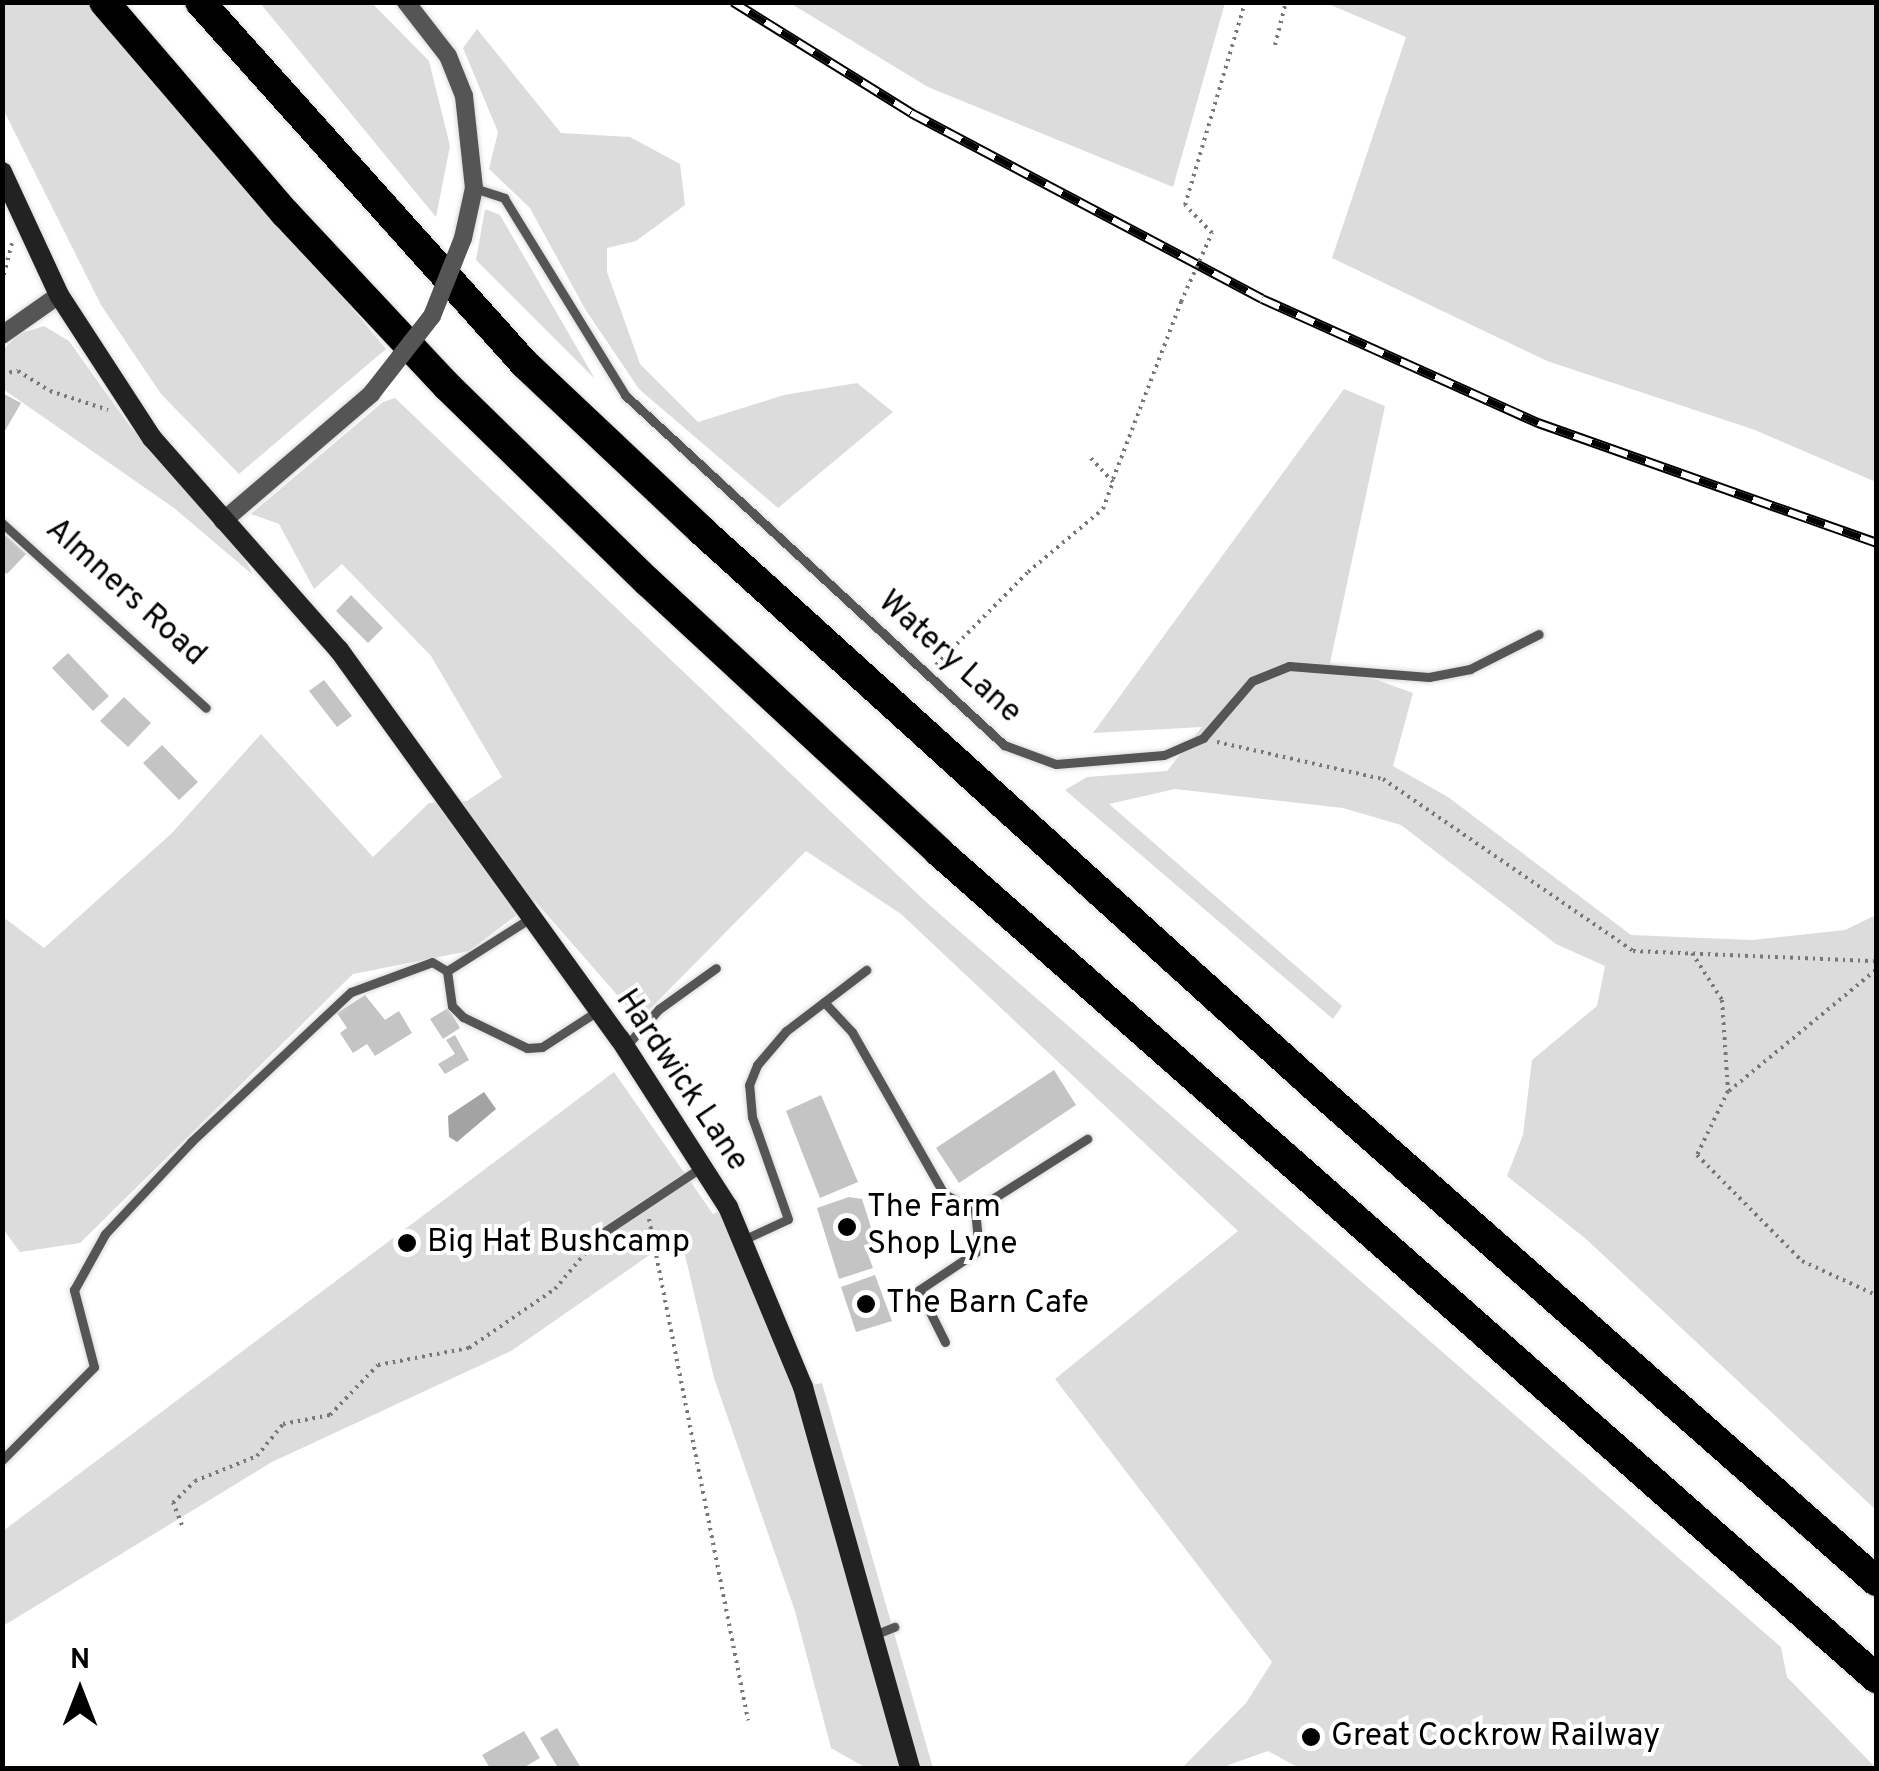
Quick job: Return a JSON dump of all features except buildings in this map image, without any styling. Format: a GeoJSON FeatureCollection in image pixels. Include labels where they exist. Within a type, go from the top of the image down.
{"type":"FeatureCollection","features":[{"type":"Feature","properties":{"kind":"highway"},"geometry":{"type":"LineString","coordinates":[[104,2],[299,229],[447,386],[648,582],[938,851],[1876,1678]]}},
{"type":"Feature","properties":{"kind":"highway"},"geometry":{"type":"LineString","coordinates":[[200,2],[526,365],[689,519],[1314,1086],[1876,1580]]}},
{"type":"Feature","properties":{"kind":"street"},"geometry":{"type":"LineString","coordinates":[[223,521],[371,394],[432,316],[463,238],[474,188],[464,96],[448,56],[406,2]]}},
{"type":"Feature","properties":{"kind":"street","name":"Hardwick Lane"},"geometry":{"type":"LineString","coordinates":[[2,172],[59,295],[152,438],[339,650],[625,1046],[704,1166],[745,1239],[803,1388],[910,1768]]}},
{"type":"Feature","properties":{"kind":"street"},"geometry":{"type":"LineString","coordinates":[[2,335],[59,295]]}},
{"type":"Feature","properties":{"kind":"lane","name":"Watery Lane"},"geometry":{"type":"LineString","coordinates":[[474,188],[504,198],[625,395],[1004,745],[1056,764],[1164,755],[1202,738],[1252,681],[1289,666],[1429,677],[1470,669],[1539,634]]}},
{"type":"Feature","properties":{"kind":"lane","name":"Almners Road"},"geometry":{"type":"LineString","coordinates":[[2,522],[206,708]]}},
{"type":"Feature","properties":{"kind":"lane"},"geometry":{"type":"LineString","coordinates":[[447,971],[532,917]]}},
{"type":"Feature","properties":{"kind":"lane"},"geometry":{"type":"LineString","coordinates":[[2,1460],[94,1367],[74,1290],[105,1234],[191,1142],[351,992],[432,962],[447,971]]}},
{"type":"Feature","properties":{"kind":"lane"},"geometry":{"type":"LineString","coordinates":[[625,1046],[659,1010],[716,968]]}},
{"type":"Feature","properties":{"kind":"lane"},"geometry":{"type":"LineString","coordinates":[[745,1239],[788,1219],[752,1116],[749,1085],[786,1031],[866,970]]}},
{"type":"Feature","properties":{"kind":"lane"},"geometry":{"type":"LineString","coordinates":[[447,971],[452,1006],[463,1017],[526,1048],[542,1047],[599,1010]]}},
{"type":"Feature","properties":{"kind":"lane"},"geometry":{"type":"LineString","coordinates":[[824,1002],[852,1032],[944,1194],[975,1210]]}},
{"type":"Feature","properties":{"kind":"lane"},"geometry":{"type":"LineString","coordinates":[[975,1210],[1087,1139]]}},
{"type":"Feature","properties":{"kind":"lane"},"geometry":{"type":"LineString","coordinates":[[602,1234],[704,1166]]}},
{"type":"Feature","properties":{"kind":"lane"},"geometry":{"type":"LineString","coordinates":[[945,1342],[918,1290],[979,1250],[975,1210]]}},
{"type":"Feature","properties":{"kind":"lane"},"geometry":{"type":"LineString","coordinates":[[872,1636],[894,1627]]}},
{"type":"Feature","properties":{"kind":"path"},"geometry":{"type":"LineString","coordinates":[[928,674],[1028,572],[1103,510],[1181,302],[1212,233],[1185,204],[1246,2]]}},
{"type":"Feature","properties":{"kind":"path"},"geometry":{"type":"LineString","coordinates":[[1275,45],[1286,2]]}},
{"type":"Feature","properties":{"kind":"path"},"geometry":{"type":"LineString","coordinates":[[2,282],[19,211]]}},
{"type":"Feature","properties":{"kind":"path"},"geometry":{"type":"LineString","coordinates":[[2,374],[18,371],[50,392],[118,417]]}},
{"type":"Feature","properties":{"kind":"path"},"geometry":{"type":"LineString","coordinates":[[1091,458],[1112,482]]}},
{"type":"Feature","properties":{"kind":"path"},"geometry":{"type":"LineString","coordinates":[[1202,738],[1383,779],[1633,952],[1876,961]]}},
{"type":"Feature","properties":{"kind":"path"},"geometry":{"type":"LineString","coordinates":[[1692,954],[1722,1000],[1728,1092]]}},
{"type":"Feature","properties":{"kind":"path"},"geometry":{"type":"LineString","coordinates":[[1876,970],[1728,1092],[1697,1156],[1802,1261],[1876,1295]]}},
{"type":"Feature","properties":{"kind":"path"},"geometry":{"type":"LineString","coordinates":[[646,1204],[748,1720]]}},
{"type":"Feature","properties":{"kind":"path"},"geometry":{"type":"LineString","coordinates":[[182,1525],[172,1503],[195,1481],[257,1456],[283,1424],[330,1415],[378,1366],[469,1348],[555,1290],[602,1234]]}},
{"type":"Feature","properties":{"kind":"shaded area"},"geometry":{"type":"Polygon","coordinates":[[[3,3],[98,3],[386,349],[239,474],[161,394],[101,305],[3,109],[3,3]]]}},
{"type":"Feature","properties":{"kind":"shaded area"},"geometry":{"type":"Polygon","coordinates":[[[260,3],[372,3],[429,61],[450,146],[436,217],[260,3]]]}},
{"type":"Feature","properties":{"kind":"shaded area"},"geometry":{"type":"Polygon","coordinates":[[[790,3],[1225,3],[1173,187],[928,87],[790,3]]]}},
{"type":"Feature","properties":{"kind":"shaded area"},"geometry":{"type":"Polygon","coordinates":[[[1326,3],[1876,3],[1876,482],[1755,430],[1547,361],[1332,258],[1406,37],[1326,3]]]}},
{"type":"Feature","properties":{"kind":"shaded area"},"geometry":{"type":"Polygon","coordinates":[[[477,29],[561,133],[630,137],[680,164],[685,205],[636,241],[607,248],[607,272],[640,364],[698,422],[784,395],[857,383],[893,412],[778,508],[639,389],[585,309],[530,208],[489,169],[498,132],[463,48],[477,29]]]}},
{"type":"Feature","properties":{"kind":"shaded area"},"geometry":{"type":"Polygon","coordinates":[[[485,209],[500,215],[595,379],[476,260],[485,209]]]}},
{"type":"Feature","properties":{"kind":"shaded area"},"geometry":{"type":"Polygon","coordinates":[[[44,326],[69,341],[131,428],[239,548],[253,575],[174,508],[3,389],[3,350],[19,334],[44,326]]]}},
{"type":"Feature","properties":{"kind":"shaded area"},"geometry":{"type":"Polygon","coordinates":[[[1344,389],[1385,406],[1330,663],[1413,693],[1393,766],[1448,797],[1631,935],[1752,940],[1845,930],[1876,915],[1876,1510],[1586,1239],[1507,1176],[1523,1135],[1532,1060],[1597,1006],[1605,966],[1556,944],[1401,825],[1343,808],[1175,789],[1109,804],[1342,1006],[1333,1019],[1065,790],[1087,777],[1167,771],[1202,727],[1093,733],[1344,389]]]}},
{"type":"Feature","properties":{"kind":"shaded area"},"geometry":{"type":"Polygon","coordinates":[[[395,398],[926,902],[1781,1647],[1787,1677],[1876,1768],[1299,1768],[1268,1751],[1223,1767],[1182,1768],[1246,1703],[1272,1662],[1055,1379],[1238,1231],[901,914],[806,851],[639,1020],[535,901],[469,951],[353,974],[80,1243],[20,1252],[3,1229],[2,916],[44,948],[172,833],[261,734],[373,857],[429,803],[467,801],[502,777],[431,656],[342,564],[314,589],[279,524],[251,514],[383,402],[395,398]]]}},
{"type":"Feature","properties":{"kind":"shaded area"},"geometry":{"type":"Polygon","coordinates":[[[614,1072],[713,1214],[728,1207],[804,1387],[822,1383],[933,1768],[866,1768],[831,1748],[795,1611],[714,1378],[680,1234],[511,1351],[272,1462],[3,1626],[3,1531],[614,1072]]]}},
{"type":"Feature","properties":{"kind":"shaded area"},"geometry":{"type":"Polygon","coordinates":[[[484,1092],[496,1109],[457,1142],[449,1137],[448,1116],[484,1092]]]}},
{"type":"Feature","properties":{"kind":"railway"},"geometry":{"type":"LineString","coordinates":[[733,2],[911,113],[1262,299],[1538,423],[1876,543]]}},
{"type":"Feature","properties":{"kind":"place","name":"The Farm Shop Lyne"},"geometry":{"type":"Point","coordinates":[847,1227]}},
{"type":"Feature","properties":{"kind":"place","name":"Big Hat Bushcamp"},"geometry":{"type":"Point","coordinates":[407,1243]}},
{"type":"Feature","properties":{"kind":"place","name":"The Barn Cafe"},"geometry":{"type":"Point","coordinates":[866,1304]}},
{"type":"Feature","properties":{"kind":"place","name":"Great Cockrow Railway"},"geometry":{"type":"Point","coordinates":[1311,1737]}}]}
